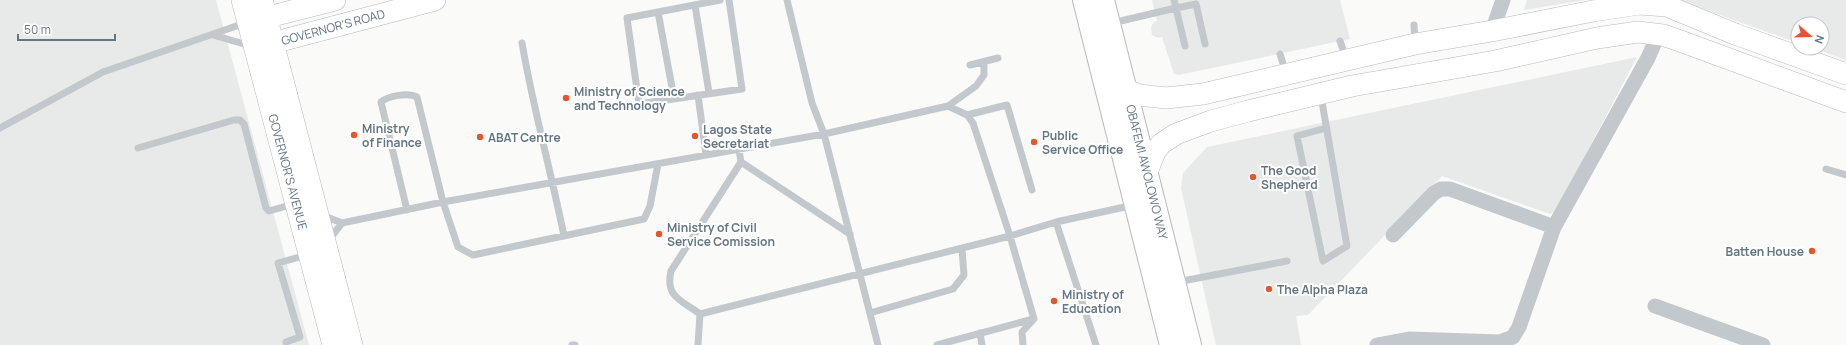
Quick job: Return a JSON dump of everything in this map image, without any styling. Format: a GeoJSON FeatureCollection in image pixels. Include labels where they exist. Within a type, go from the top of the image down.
{"type":"FeatureCollection","features":[{"type":"Feature","properties":{"kind":"main road","name":"OBAFEMI AWOLOWO WAY"},"geometry":{"type":"LineString","coordinates":[[1084,0],[1171,345]]}},
{"type":"Feature","properties":{"kind":"main road","name":"OBAFEMI AWOLOWO WAY"},"geometry":{"type":"LineString","coordinates":[[1103,0],[1127,90],[1190,345]]}},
{"type":"Feature","properties":{"kind":"street","name":"GOVERNOR'S AVENUE"},"geometry":{"type":"LineString","coordinates":[[242,0],[258,13],[296,204],[318,250],[352,345]]}},
{"type":"Feature","properties":{"kind":"street"},"geometry":{"type":"LineString","coordinates":[[258,13],[335,0]]}},
{"type":"Feature","properties":{"kind":"street","name":"GOVERNOR'S ROAD"},"geometry":{"type":"LineString","coordinates":[[264,45],[435,0]]}},
{"type":"Feature","properties":{"kind":"street"},"geometry":{"type":"LineString","coordinates":[[1492,31],[1503,0]]}},
{"type":"Feature","properties":{"kind":"street"},"geometry":{"type":"LineString","coordinates":[[1127,90],[1139,95],[1166,98],[1196,95],[1286,75],[1343,50],[1414,34],[1492,31],[1603,5],[1643,2],[1667,6],[1734,34],[1846,74]]}},
{"type":"Feature","properties":{"kind":"street"},"geometry":{"type":"LineString","coordinates":[[1147,172],[1155,152],[1161,144],[1176,134],[1210,121],[1352,86],[1495,61],[1597,38],[1638,32],[1658,35],[1683,42],[1846,102]]}},
{"type":"Feature","properties":{"kind":"street"},"geometry":{"type":"LineString","coordinates":[[1377,345],[1410,342],[1500,342],[1513,337],[1520,327],[1554,227],[1648,58],[1658,35]]}},
{"type":"Feature","properties":{"kind":"street","name":"GOVERNOR'S AVENUE"},"geometry":{"type":"LineString","coordinates":[[264,45],[318,213],[318,250],[333,345]]}},
{"type":"Feature","properties":{"kind":"street"},"geometry":{"type":"LineString","coordinates":[[1242,86],[1248,111]]}},
{"type":"Feature","properties":{"kind":"street"},"geometry":{"type":"LineString","coordinates":[[1393,235],[1434,193],[1441,189],[1450,189],[1554,227]]}},
{"type":"Feature","properties":{"kind":"street"},"geometry":{"type":"LineString","coordinates":[[1655,306],[1763,345]]}},
{"type":"Feature","properties":{"kind":"lane"},"geometry":{"type":"LineString","coordinates":[[720,0],[627,18],[639,104],[742,88],[728,0]]}},
{"type":"Feature","properties":{"kind":"lane"},"geometry":{"type":"LineString","coordinates":[[787,0],[812,103],[824,134],[878,345]]}},
{"type":"Feature","properties":{"kind":"lane"},"geometry":{"type":"LineString","coordinates":[[1174,0],[1185,46]]}},
{"type":"Feature","properties":{"kind":"lane"},"geometry":{"type":"LineString","coordinates":[[1109,24],[1196,4],[1204,44]]}},
{"type":"Feature","properties":{"kind":"lane"},"geometry":{"type":"LineString","coordinates":[[695,5],[709,93]]}},
{"type":"Feature","properties":{"kind":"lane"},"geometry":{"type":"LineString","coordinates":[[658,12],[674,98]]}},
{"type":"Feature","properties":{"kind":"lane"},"geometry":{"type":"LineString","coordinates":[[0,128],[103,72],[213,35],[258,13]]}},
{"type":"Feature","properties":{"kind":"lane"},"geometry":{"type":"LineString","coordinates":[[213,35],[264,45]]}},
{"type":"Feature","properties":{"kind":"lane"},"geometry":{"type":"LineString","coordinates":[[522,43],[532,99],[564,236]]}},
{"type":"Feature","properties":{"kind":"lane"},"geometry":{"type":"LineString","coordinates":[[1280,54],[1286,75]]}},
{"type":"Feature","properties":{"kind":"lane"},"geometry":{"type":"LineString","coordinates":[[970,65],[998,58]]}},
{"type":"Feature","properties":{"kind":"lane"},"geometry":{"type":"LineString","coordinates":[[318,213],[342,222],[443,202],[553,184],[824,134],[948,106],[976,86],[984,75],[984,62]]}},
{"type":"Feature","properties":{"kind":"lane"},"geometry":{"type":"LineString","coordinates":[[407,210],[381,102],[385,99],[412,94],[417,97],[443,202],[458,247],[473,255],[644,219],[650,206],[658,164]]}},
{"type":"Feature","properties":{"kind":"lane"},"geometry":{"type":"LineString","coordinates":[[1320,94],[1347,246],[1323,261],[1297,136],[1326,128]]}},
{"type":"Feature","properties":{"kind":"lane"},"geometry":{"type":"LineString","coordinates":[[698,95],[706,155]]}},
{"type":"Feature","properties":{"kind":"lane"},"geometry":{"type":"LineString","coordinates":[[967,114],[1007,105],[1032,190]]}},
{"type":"Feature","properties":{"kind":"lane"},"geometry":{"type":"LineString","coordinates":[[948,106],[967,114],[973,123],[1010,236],[1034,319]]}},
{"type":"Feature","properties":{"kind":"lane"},"geometry":{"type":"LineString","coordinates":[[138,148],[234,120],[240,120],[244,124],[266,208],[269,211],[296,204]]}},
{"type":"Feature","properties":{"kind":"lane"},"geometry":{"type":"LineString","coordinates":[[738,150],[741,162],[850,234]]}},
{"type":"Feature","properties":{"kind":"lane"},"geometry":{"type":"LineString","coordinates":[[700,314],[671,293],[668,282],[671,271],[741,162]]}},
{"type":"Feature","properties":{"kind":"lane"},"geometry":{"type":"LineString","coordinates":[[1826,169],[1846,175]]}},
{"type":"Feature","properties":{"kind":"lane"},"geometry":{"type":"LineString","coordinates":[[700,314],[962,249],[1056,222],[1136,204]]}},
{"type":"Feature","properties":{"kind":"lane"},"geometry":{"type":"LineString","coordinates":[[286,342],[300,337],[278,263],[318,250],[342,222]]}},
{"type":"Feature","properties":{"kind":"lane"},"geometry":{"type":"LineString","coordinates":[[1056,222],[1096,345]]}},
{"type":"Feature","properties":{"kind":"lane"},"geometry":{"type":"LineString","coordinates":[[870,313],[953,290],[964,275],[962,249]]}},
{"type":"Feature","properties":{"kind":"lane"},"geometry":{"type":"LineString","coordinates":[[1175,283],[1287,261]]}},
{"type":"Feature","properties":{"kind":"lane"},"geometry":{"type":"LineString","coordinates":[[698,345],[700,314]]}},
{"type":"Feature","properties":{"kind":"lane"},"geometry":{"type":"LineString","coordinates":[[937,345],[947,344],[980,333],[1034,319]]}},
{"type":"Feature","properties":{"kind":"lane"},"geometry":{"type":"LineString","coordinates":[[1023,345],[1022,332],[1034,319]]}},
{"type":"Feature","properties":{"kind":"lane"},"geometry":{"type":"LineString","coordinates":[[980,333],[982,345]]}},
{"type":"Feature","properties":{"kind":"shaded area"},"geometry":{"type":"Polygon","coordinates":[[[0,0],[216,0],[309,345],[0,345],[0,0]]]}},
{"type":"Feature","properties":{"kind":"shaded area"},"geometry":{"type":"Polygon","coordinates":[[[1152,0],[1340,0],[1350,39],[1179,75],[1174,74],[1162,37],[1158,38],[1152,35],[1151,27],[1154,22],[1157,21],[1152,0]]]}},
{"type":"Feature","properties":{"kind":"shaded area"},"geometry":{"type":"Polygon","coordinates":[[[1527,0],[1586,0],[1524,10],[1527,0]]]}},
{"type":"Feature","properties":{"kind":"shaded area"},"geometry":{"type":"Polygon","coordinates":[[[1678,0],[1846,0],[1846,60],[1830,54],[1830,16],[1790,16],[1790,40],[1678,0]]]}},
{"type":"Feature","properties":{"kind":"shaded area"},"geometry":{"type":"Polygon","coordinates":[[[1637,57],[1556,211],[1550,214],[1442,176],[1308,315],[1296,316],[1301,345],[1216,345],[1181,188],[1183,173],[1207,147],[1637,57]]]}},
{"type":"Feature","properties":{"kind":"place","name":"Ministry of Science and Technology"},"geometry":{"type":"Point","coordinates":[566,98]}},
{"type":"Feature","properties":{"kind":"place","name":"Ministry of Finance"},"geometry":{"type":"Point","coordinates":[354,135]}},
{"type":"Feature","properties":{"kind":"place","name":"Lagos State Secretariat"},"geometry":{"type":"Point","coordinates":[695,136]}},
{"type":"Feature","properties":{"kind":"place","name":"ABAT Centre"},"geometry":{"type":"Point","coordinates":[480,137]}},
{"type":"Feature","properties":{"kind":"place","name":"Public Service Office"},"geometry":{"type":"Point","coordinates":[1034,142]}},
{"type":"Feature","properties":{"kind":"place","name":"The Good Shepherd"},"geometry":{"type":"Point","coordinates":[1253,177]}},
{"type":"Feature","properties":{"kind":"place","name":"Ministry of Civil Service Comission"},"geometry":{"type":"Point","coordinates":[659,234]}},
{"type":"Feature","properties":{"kind":"place","name":"Batten House"},"geometry":{"type":"Point","coordinates":[1812,251]}},
{"type":"Feature","properties":{"kind":"place","name":"The Alpha Plaza"},"geometry":{"type":"Point","coordinates":[1269,289]}},
{"type":"Feature","properties":{"kind":"place","name":"Ministry of Education"},"geometry":{"type":"Point","coordinates":[1054,301]}}]}
